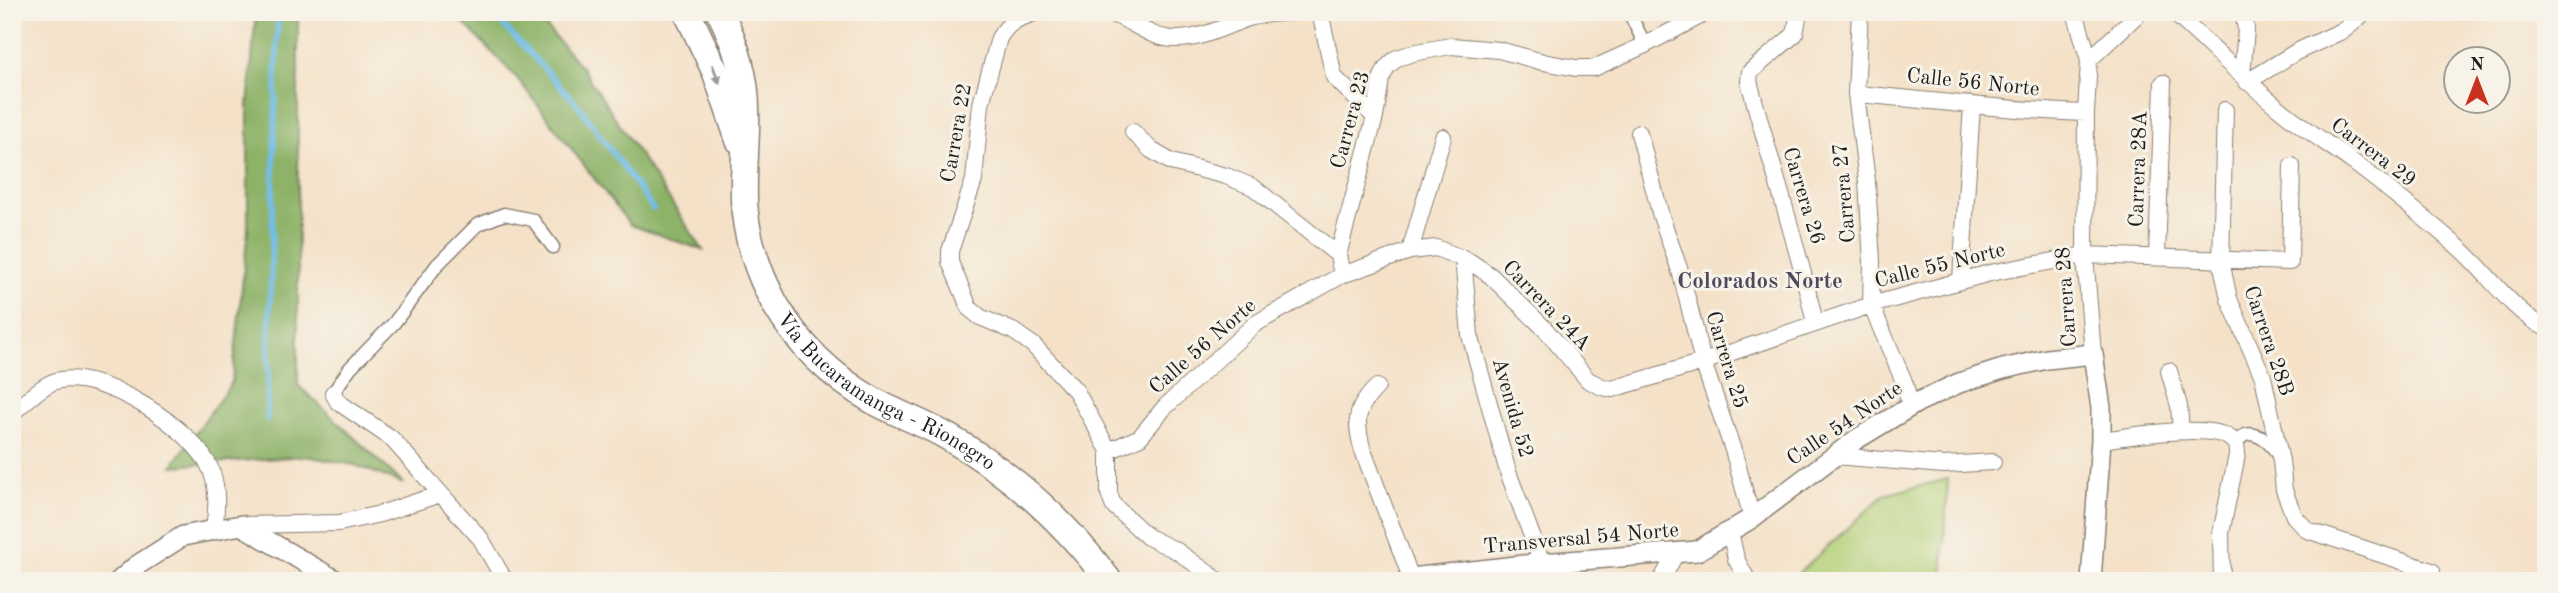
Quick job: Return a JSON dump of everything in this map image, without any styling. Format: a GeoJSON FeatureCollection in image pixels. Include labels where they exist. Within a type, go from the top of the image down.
{"type":"FeatureCollection","features":[{"type":"Feature","properties":{"kind":"highway","name":"Vía Bucaramanga - Rionegro"},"geometry":{"type":"LineString","coordinates":[[687,12],[716,74],[745,158]]}},
{"type":"Feature","properties":{"kind":"highway","name":"Vía Bucaramanga - Rionegro"},"geometry":{"type":"LineString","coordinates":[[720,12],[740,62],[746,106],[744,201],[751,245],[760,273],[789,326],[810,351],[841,380],[873,400],[948,437],[1012,480],[1051,514],[1089,554],[1109,581]]}},
{"type":"Feature","properties":{"kind":"street","name":"Carrera 22"},"geometry":{"type":"LineString","coordinates":[[1038,12],[1014,19],[999,38],[981,104],[974,180],[954,234],[950,262],[969,308],[980,317],[1013,331],[1033,345],[1061,373],[1076,391],[1110,451]]}},
{"type":"Feature","properties":{"kind":"street"},"geometry":{"type":"LineString","coordinates":[[1101,12],[1150,35],[1177,39],[1212,33],[1249,18],[1297,12]]}},
{"type":"Feature","properties":{"kind":"street"},"geometry":{"type":"LineString","coordinates":[[1320,12],[1334,77],[1375,117]]}},
{"type":"Feature","properties":{"kind":"street"},"geometry":{"type":"LineString","coordinates":[[1629,12],[1645,45]]}},
{"type":"Feature","properties":{"kind":"street","name":"Carrera 23"},"geometry":{"type":"LineString","coordinates":[[1342,275],[1338,254],[1375,117],[1381,79],[1387,67],[1397,58],[1451,46],[1499,50],[1576,68],[1594,68],[1708,12]]}},
{"type":"Feature","properties":{"kind":"street","name":"Carrera 26"},"geometry":{"type":"LineString","coordinates":[[1799,12],[1795,34],[1750,72],[1749,81],[1774,177],[1792,227],[1815,323]]}},
{"type":"Feature","properties":{"kind":"street","name":"Carrera 27"},"geometry":{"type":"LineString","coordinates":[[1860,12],[1856,94],[1867,181],[1872,262],[1871,305],[1905,384],[1910,406]]}},
{"type":"Feature","properties":{"kind":"street","name":"Carrera 28"},"geometry":{"type":"LineString","coordinates":[[2076,12],[2089,60],[2085,255],[2093,354],[2101,408],[2091,581]]}},
{"type":"Feature","properties":{"kind":"street"},"geometry":{"type":"LineString","coordinates":[[2089,60],[2140,12]]}},
{"type":"Feature","properties":{"kind":"street","name":"Carrera 29"},"geometry":{"type":"LineString","coordinates":[[2173,12],[2245,79],[2455,244],[2478,264],[2501,292],[2543,322]]}},
{"type":"Feature","properties":{"kind":"street"},"geometry":{"type":"LineString","coordinates":[[2244,12],[2245,79],[2344,30],[2366,12]]}},
{"type":"Feature","properties":{"kind":"street","name":"Carrera 28A"},"geometry":{"type":"LineString","coordinates":[[2157,257],[2163,83]]}},
{"type":"Feature","properties":{"kind":"street","name":"Calle 56 Norte"},"geometry":{"type":"LineString","coordinates":[[1856,94],[2035,112],[2086,113]]}},
{"type":"Feature","properties":{"kind":"street"},"geometry":{"type":"LineString","coordinates":[[1961,281],[1972,105]]}},
{"type":"Feature","properties":{"kind":"street","name":"Carrera 28B"},"geometry":{"type":"LineString","coordinates":[[2225,110],[2221,261],[2229,299],[2263,377],[2281,461],[2284,490],[2294,516],[2307,530],[2432,571]]}},
{"type":"Feature","properties":{"kind":"street"},"geometry":{"type":"LineString","coordinates":[[1133,132],[1151,150],[1171,162],[1226,176],[1253,187],[1338,254]]}},
{"type":"Feature","properties":{"kind":"street","name":"Carrera 25"},"geometry":{"type":"LineString","coordinates":[[1639,132],[1661,216],[1681,274],[1703,362],[1734,453],[1752,518]]}},
{"type":"Feature","properties":{"kind":"street"},"geometry":{"type":"LineString","coordinates":[[1410,251],[1443,137]]}},
{"type":"Feature","properties":{"kind":"street","name":"Calle 55 Norte"},"geometry":{"type":"LineString","coordinates":[[1612,389],[1703,362],[1871,305],[1990,273],[2085,255],[2290,262],[2292,166]]}},
{"type":"Feature","properties":{"kind":"street"},"geometry":{"type":"LineString","coordinates":[[505,581],[481,539],[391,438],[338,402],[333,393],[350,368],[394,323],[437,265],[477,225],[504,214],[533,220],[553,247]]}},
{"type":"Feature","properties":{"kind":"street","name":"Calle 56 Norte"},"geometry":{"type":"LineString","coordinates":[[1110,451],[1140,437],[1164,408],[1255,324],[1342,275],[1410,251],[1436,248],[1456,256]]}},
{"type":"Feature","properties":{"kind":"street","name":"Carrera 24A"},"geometry":{"type":"LineString","coordinates":[[1456,256],[1491,276],[1544,328],[1588,380],[1612,389]]}},
{"type":"Feature","properties":{"kind":"street","name":"Avenida 52"},"geometry":{"type":"LineString","coordinates":[[1456,256],[1470,335],[1508,472],[1542,563]]}},
{"type":"Feature","properties":{"kind":"street","name":"Calle 54 Norte"},"geometry":{"type":"LineString","coordinates":[[1752,518],[1835,456],[1910,406],[1959,383],[2003,369],[2048,359],[2093,354]]}},
{"type":"Feature","properties":{"kind":"street"},"geometry":{"type":"LineString","coordinates":[[2169,371],[2176,391],[2181,431]]}},
{"type":"Feature","properties":{"kind":"street"},"geometry":{"type":"LineString","coordinates":[[12,412],[54,381],[74,379],[115,390],[170,423],[201,451],[212,472],[217,505],[214,529]]}},
{"type":"Feature","properties":{"kind":"street"},"geometry":{"type":"LineString","coordinates":[[1377,387],[1357,413],[1358,431],[1409,579]]}},
{"type":"Feature","properties":{"kind":"street"},"geometry":{"type":"LineString","coordinates":[[2101,440],[2181,431],[2228,437],[2236,446]]}},
{"type":"Feature","properties":{"kind":"street"},"geometry":{"type":"LineString","coordinates":[[2222,581],[2221,533],[2239,437],[2259,436],[2275,449],[2281,461]]}},
{"type":"Feature","properties":{"kind":"street"},"geometry":{"type":"LineString","coordinates":[[1110,451],[1109,493],[1113,505],[1148,537],[1177,551],[1219,581]]}},
{"type":"Feature","properties":{"kind":"street"},"geometry":{"type":"LineString","coordinates":[[1835,456],[1944,465],[1993,462]]}},
{"type":"Feature","properties":{"kind":"street"},"geometry":{"type":"LineString","coordinates":[[119,581],[136,566],[183,536],[242,525],[339,523],[380,514],[440,494]]}},
{"type":"Feature","properties":{"kind":"street","name":"Transversal 54 Norte"},"geometry":{"type":"LineString","coordinates":[[1409,579],[1510,574],[1542,563],[1697,551],[1752,518]]}},
{"type":"Feature","properties":{"kind":"street"},"geometry":{"type":"LineString","coordinates":[[242,525],[337,581]]}},
{"type":"Feature","properties":{"kind":"street"},"geometry":{"type":"LineString","coordinates":[[1730,531],[1736,559],[1748,581]]}},
{"type":"Feature","properties":{"kind":"street"},"geometry":{"type":"LineString","coordinates":[[1661,581],[1676,553]]}},
{"type":"Feature","properties":{"kind":"green space"},"geometry":{"type":"Polygon","coordinates":[[[256,12],[298,12],[298,385],[404,484],[355,465],[305,456],[172,466],[232,382],[248,230],[248,107],[256,12]]]}},
{"type":"Feature","properties":{"kind":"green space"},"geometry":{"type":"Polygon","coordinates":[[[453,12],[533,12],[580,65],[703,250],[630,225],[516,77],[453,12]]]}},
{"type":"Feature","properties":{"kind":"green space"},"geometry":{"type":"Polygon","coordinates":[[[1948,479],[1942,581],[1790,581],[1884,495],[1948,479]]]}},
{"type":"Feature","properties":{"kind":"waterway"},"geometry":{"type":"LineString","coordinates":[[267,420],[278,12]]}},
{"type":"Feature","properties":{"kind":"waterway"},"geometry":{"type":"LineString","coordinates":[[491,12],[579,106],[653,209]]}},
{"type":"Feature","properties":{"kind":"district","name":"Colorados Norte"},"geometry":{"type":"Point","coordinates":[1760,281]}}]}
